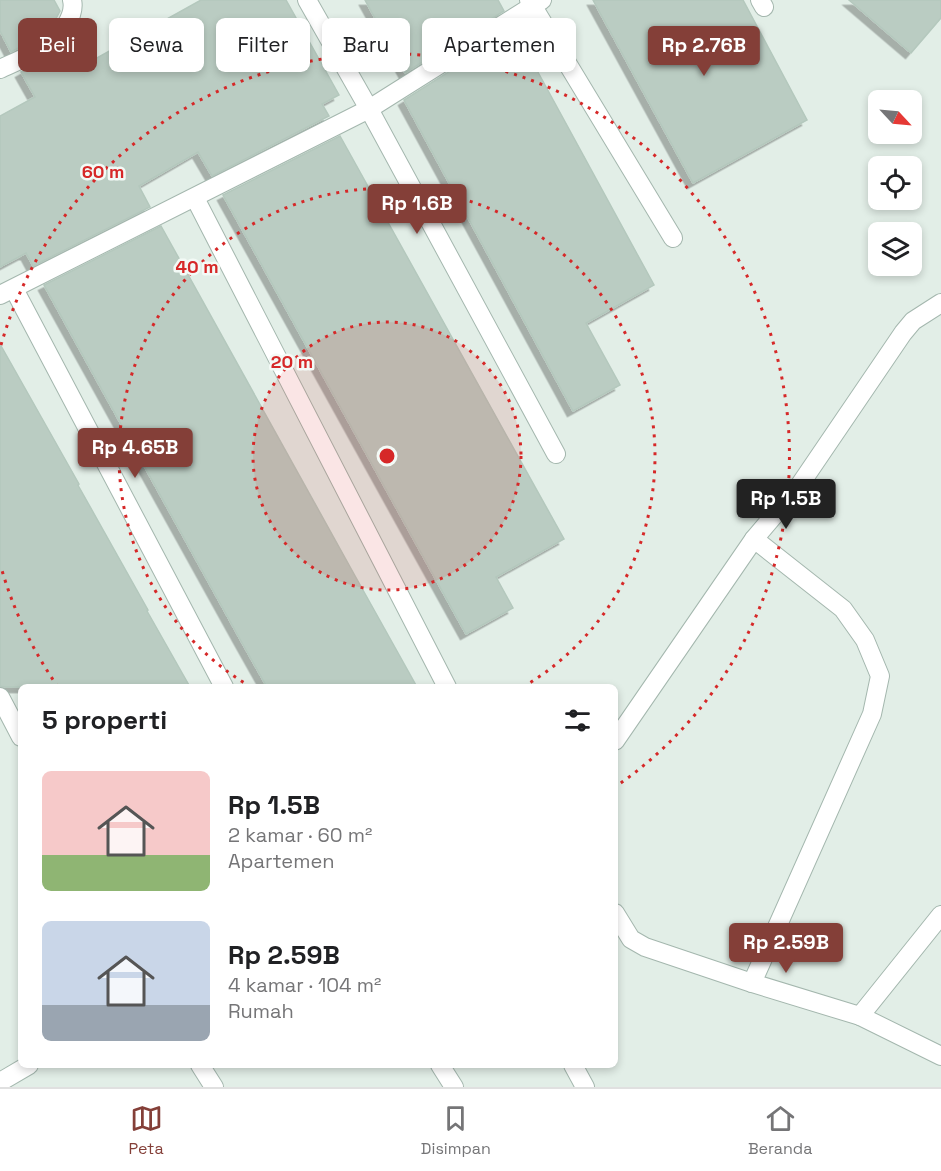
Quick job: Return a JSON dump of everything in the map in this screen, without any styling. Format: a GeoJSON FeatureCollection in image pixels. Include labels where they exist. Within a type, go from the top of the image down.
{"type":"FeatureCollection","features":[{"type":"Feature","properties":{"kind":"street"},"geometry":{"type":"LineString","coordinates":[[0,69],[47,45],[70,18],[74,5],[72,0]]}},
{"type":"Feature","properties":{"kind":"street"},"geometry":{"type":"LineString","coordinates":[[307,0],[369,109],[556,454]]}},
{"type":"Feature","properties":{"kind":"street"},"geometry":{"type":"LineString","coordinates":[[222,684],[7,292],[369,109],[534,2],[673,238]]}},
{"type":"Feature","properties":{"kind":"street"},"geometry":{"type":"LineString","coordinates":[[195,198],[445,684]]}},
{"type":"Feature","properties":{"kind":"street"},"geometry":{"type":"LineString","coordinates":[[618,737],[754,539],[799,486],[913,321],[941,303]]}},
{"type":"Feature","properties":{"kind":"street"},"geometry":{"type":"LineString","coordinates":[[752,983],[872,714],[880,676],[865,640],[843,609],[754,539]]}},
{"type":"Feature","properties":{"kind":"street"},"geometry":{"type":"LineString","coordinates":[[0,697],[18,731]]}},
{"type":"Feature","properties":{"kind":"street"},"geometry":{"type":"LineString","coordinates":[[860,1016],[941,915]]}},
{"type":"Feature","properties":{"kind":"street"},"geometry":{"type":"LineString","coordinates":[[618,918],[631,939],[645,947],[860,1016],[941,1056]]}},
{"type":"Feature","properties":{"kind":"street"},"geometry":{"type":"LineString","coordinates":[[2,1081],[24,1068]]}},
{"type":"Feature","properties":{"kind":"street"},"geometry":{"type":"LineString","coordinates":[[202,1068],[214,1087]]}},
{"type":"Feature","properties":{"kind":"street"},"geometry":{"type":"LineString","coordinates":[[442,1068],[454,1087]]}},
{"type":"Feature","properties":{"kind":"street"},"geometry":{"type":"LineString","coordinates":[[575,1068],[585,1087]]}},
{"type":"Feature","properties":{"kind":"building"},"geometry":{"type":"Polygon","coordinates":[[[0,0],[54,0],[60,11],[56,18],[18,18],[18,48],[11,52],[0,31],[0,0]]]}},
{"type":"Feature","properties":{"kind":"building"},"geometry":{"type":"Polygon","coordinates":[[[201,0],[286,0],[296,18],[216,18],[216,72],[310,72],[310,43],[322,65],[322,72],[326,72],[339,95],[322,104],[329,116],[212,176],[198,152],[139,186],[150,207],[33,266],[26,253],[0,267],[0,116],[35,97],[21,72],[97,72],[97,58],[109,51],[109,72],[204,72],[204,18],[169,18],[201,0]]]}},
{"type":"Feature","properties":{"kind":"building"},"geometry":{"type":"Polygon","coordinates":[[[365,0],[498,0],[504,11],[493,18],[422,18],[422,62],[410,70],[410,18],[375,18],[365,0]]]}},
{"type":"Feature","properties":{"kind":"building"},"geometry":{"type":"Polygon","coordinates":[[[593,0],[743,0],[807,120],[693,183],[593,0]]]}},
{"type":"Feature","properties":{"kind":"building"},"geometry":{"type":"Polygon","coordinates":[[[849,0],[941,0],[941,18],[911,53],[849,0]]]}},
{"type":"Feature","properties":{"kind":"building"},"geometry":{"type":"Polygon","coordinates":[[[448,72],[538,72],[654,285],[586,323],[620,385],[573,411],[404,100],[448,72]]]}},
{"type":"Feature","properties":{"kind":"building"},"geometry":{"type":"Polygon","coordinates":[[[340,136],[564,539],[496,577],[513,608],[466,634],[223,195],[340,136]]]}},
{"type":"Feature","properties":{"kind":"building"},"geometry":{"type":"Polygon","coordinates":[[[161,226],[415,684],[265,684],[44,285],[161,226]]]}},
{"type":"Feature","properties":{"kind":"building"},"geometry":{"type":"Polygon","coordinates":[[[0,344],[188,684],[18,684],[18,687],[0,686],[0,344]]]}}]}
